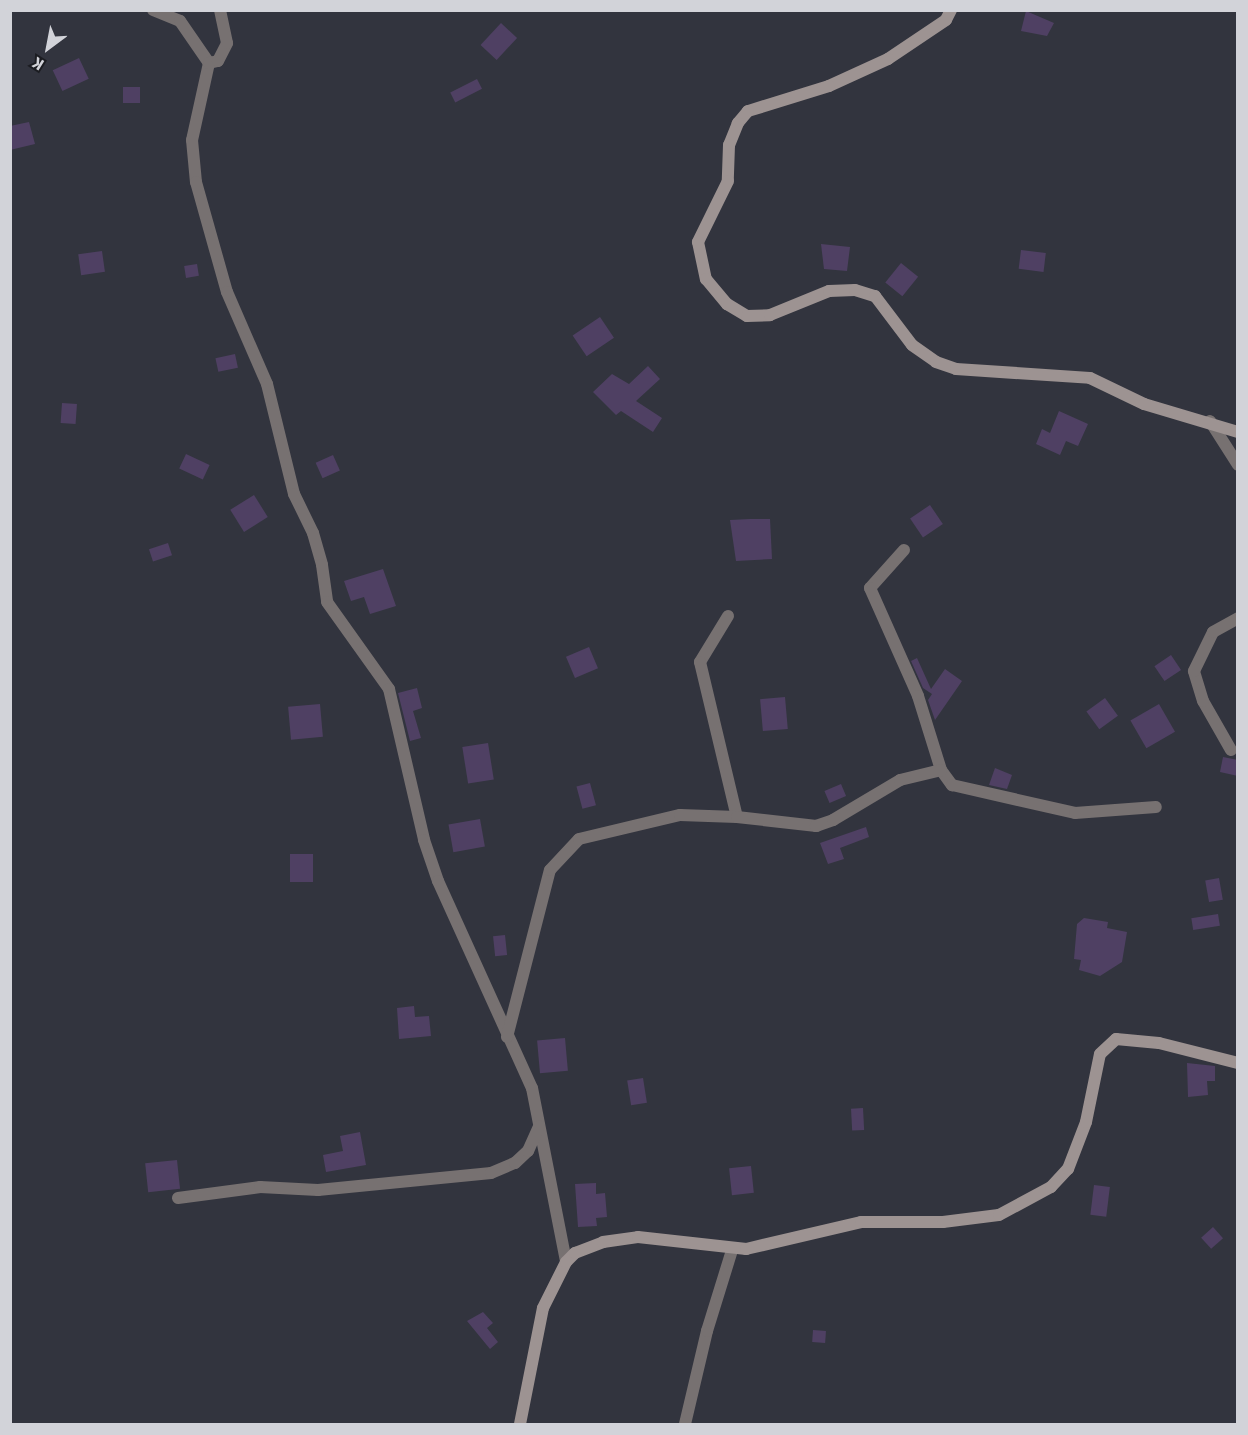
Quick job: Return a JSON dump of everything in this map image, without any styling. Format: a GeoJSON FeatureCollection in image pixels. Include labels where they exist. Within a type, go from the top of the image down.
{"type":"FeatureCollection","features":[{"type":"Feature","properties":{"kind":"street"},"geometry":{"type":"LineString","coordinates":[[153,10],[180,21],[209,63],[194,132],[195,171],[227,292],[267,384],[294,494],[319,554],[327,602],[389,689],[424,840],[507,1037],[532,1088],[566,1262]]}},
{"type":"Feature","properties":{"kind":"street"},"geometry":{"type":"LineString","coordinates":[[209,63],[218,61],[227,43],[220,10]]}},
{"type":"Feature","properties":{"kind":"street"},"geometry":{"type":"LineString","coordinates":[[951,10],[946,20],[888,59],[829,86],[748,111],[738,123],[729,145],[729,181],[698,242],[706,279],[728,304],[747,316],[770,315],[829,291],[855,290],[875,296],[912,345],[936,362],[956,369],[1090,378],[1144,404],[1210,421],[1238,432]]}},
{"type":"Feature","properties":{"kind":"street"},"geometry":{"type":"LineString","coordinates":[[1210,421],[1238,465]]}},
{"type":"Feature","properties":{"kind":"street"},"geometry":{"type":"LineString","coordinates":[[904,550],[870,588],[918,696],[941,770],[952,785],[1075,813],[1156,807]]}},
{"type":"Feature","properties":{"kind":"street"},"geometry":{"type":"LineString","coordinates":[[728,616],[700,662],[738,817]]}},
{"type":"Feature","properties":{"kind":"street"},"geometry":{"type":"LineString","coordinates":[[1231,750],[1203,700],[1194,671],[1213,632],[1238,618]]}},
{"type":"Feature","properties":{"kind":"street"},"geometry":{"type":"LineString","coordinates":[[507,1037],[550,870],[579,839],[680,815],[738,817],[816,826],[833,820],[900,780],[941,770]]}},
{"type":"Feature","properties":{"kind":"street"},"geometry":{"type":"LineString","coordinates":[[520,1425],[543,1308],[566,1262],[576,1253],[620,1238],[732,1250],[783,1242],[861,1222],[970,1221],[999,1215],[1026,1203],[1051,1187],[1074,1157],[1100,1054],[1116,1038],[1159,1043],[1238,1063]]}},
{"type":"Feature","properties":{"kind":"street"},"geometry":{"type":"LineString","coordinates":[[178,1198],[260,1187],[318,1190],[491,1173],[515,1162],[528,1151],[539,1124]]}},
{"type":"Feature","properties":{"kind":"street"},"geometry":{"type":"LineString","coordinates":[[685,1425],[707,1331],[732,1250]]}},
{"type":"Feature","properties":{"kind":"building"},"geometry":{"type":"Polygon","coordinates":[[[1026,11],[1054,23],[1047,36],[1021,31],[1026,11]]]}},
{"type":"Feature","properties":{"kind":"building"},"geometry":{"type":"Polygon","coordinates":[[[501,23],[517,38],[497,60],[481,45],[501,23]]]}},
{"type":"Feature","properties":{"kind":"building"},"geometry":{"type":"Polygon","coordinates":[[[79,58],[89,79],[62,91],[53,70],[79,58]]]}},
{"type":"Feature","properties":{"kind":"building"},"geometry":{"type":"Polygon","coordinates":[[[477,79],[482,89],[455,102],[450,93],[477,79]]]}},
{"type":"Feature","properties":{"kind":"building"},"geometry":{"type":"Polygon","coordinates":[[[123,87],[140,87],[140,103],[123,103],[123,87]]]}},
{"type":"Feature","properties":{"kind":"building"},"geometry":{"type":"Polygon","coordinates":[[[29,122],[35,144],[10,150],[10,126],[29,122]]]}},
{"type":"Feature","properties":{"kind":"building"},"geometry":{"type":"Polygon","coordinates":[[[821,244],[850,247],[847,271],[824,269],[821,244]]]}},
{"type":"Feature","properties":{"kind":"building"},"geometry":{"type":"Polygon","coordinates":[[[1021,250],[1046,253],[1043,272],[1019,269],[1021,250]]]}},
{"type":"Feature","properties":{"kind":"building"},"geometry":{"type":"Polygon","coordinates":[[[102,251],[105,272],[81,275],[78,254],[102,251]]]}},
{"type":"Feature","properties":{"kind":"building"},"geometry":{"type":"Polygon","coordinates":[[[901,263],[918,277],[902,296],[885,282],[901,263]]]}},
{"type":"Feature","properties":{"kind":"building"},"geometry":{"type":"Polygon","coordinates":[[[197,264],[199,276],[186,278],[184,266],[197,264]]]}},
{"type":"Feature","properties":{"kind":"building"},"geometry":{"type":"Polygon","coordinates":[[[600,317],[614,338],[587,356],[573,335],[600,317]]]}},
{"type":"Feature","properties":{"kind":"building"},"geometry":{"type":"Polygon","coordinates":[[[235,354],[238,368],[218,372],[215,358],[235,354]]]}},
{"type":"Feature","properties":{"kind":"building"},"geometry":{"type":"Polygon","coordinates":[[[648,366],[660,379],[636,401],[662,418],[653,432],[621,411],[616,415],[593,392],[612,374],[629,384],[648,366]]]}},
{"type":"Feature","properties":{"kind":"building"},"geometry":{"type":"Polygon","coordinates":[[[62,403],[77,404],[76,424],[61,423],[62,403]]]}},
{"type":"Feature","properties":{"kind":"building"},"geometry":{"type":"Polygon","coordinates":[[[1059,411],[1088,424],[1078,446],[1066,441],[1060,455],[1036,444],[1042,429],[1050,433],[1059,411]]]}},
{"type":"Feature","properties":{"kind":"building"},"geometry":{"type":"Polygon","coordinates":[[[186,454],[210,465],[203,479],[179,469],[186,454]]]}},
{"type":"Feature","properties":{"kind":"building"},"geometry":{"type":"Polygon","coordinates":[[[333,455],[340,471],[323,478],[316,463],[333,455]]]}},
{"type":"Feature","properties":{"kind":"building"},"geometry":{"type":"Polygon","coordinates":[[[254,495],[268,517],[244,532],[230,510],[254,495]]]}},
{"type":"Feature","properties":{"kind":"building"},"geometry":{"type":"Polygon","coordinates":[[[930,505],[943,524],[923,537],[910,518],[930,505]]]}},
{"type":"Feature","properties":{"kind":"building"},"geometry":{"type":"Polygon","coordinates":[[[770,519],[772,559],[736,561],[730,520],[770,519]]]}},
{"type":"Feature","properties":{"kind":"building"},"geometry":{"type":"Polygon","coordinates":[[[168,543],[172,555],[153,562],[149,549],[168,543]]]}},
{"type":"Feature","properties":{"kind":"building"},"geometry":{"type":"Polygon","coordinates":[[[383,569],[396,606],[370,614],[364,597],[351,601],[344,581],[383,569]]]}},
{"type":"Feature","properties":{"kind":"building"},"geometry":{"type":"Polygon","coordinates":[[[589,647],[598,668],[575,678],[566,657],[589,647]]]}},
{"type":"Feature","properties":{"kind":"building"},"geometry":{"type":"Polygon","coordinates":[[[1171,655],[1181,670],[1164,681],[1154,666],[1171,655]]]}},
{"type":"Feature","properties":{"kind":"building"},"geometry":{"type":"Polygon","coordinates":[[[917,658],[931,689],[945,669],[962,681],[935,720],[928,700],[932,694],[923,688],[911,661],[917,658]]]}},
{"type":"Feature","properties":{"kind":"building"},"geometry":{"type":"Polygon","coordinates":[[[417,688],[422,708],[413,711],[421,738],[410,741],[398,693],[417,688]]]}},
{"type":"Feature","properties":{"kind":"building"},"geometry":{"type":"Polygon","coordinates":[[[785,697],[788,729],[763,731],[760,699],[785,697]]]}},
{"type":"Feature","properties":{"kind":"building"},"geometry":{"type":"Polygon","coordinates":[[[1105,698],[1118,716],[1099,729],[1086,712],[1105,698]]]}},
{"type":"Feature","properties":{"kind":"building"},"geometry":{"type":"Polygon","coordinates":[[[320,704],[323,737],[291,740],[288,707],[320,704]]]}},
{"type":"Feature","properties":{"kind":"building"},"geometry":{"type":"Polygon","coordinates":[[[1159,704],[1175,732],[1146,748],[1130,720],[1159,704]]]}},
{"type":"Feature","properties":{"kind":"building"},"geometry":{"type":"Polygon","coordinates":[[[488,743],[494,780],[468,784],[462,747],[488,743]]]}},
{"type":"Feature","properties":{"kind":"building"},"geometry":{"type":"Polygon","coordinates":[[[1223,757],[1238,760],[1238,776],[1220,772],[1223,757]]]}},
{"type":"Feature","properties":{"kind":"building"},"geometry":{"type":"Polygon","coordinates":[[[995,768],[1012,775],[1007,789],[989,785],[995,768]]]}},
{"type":"Feature","properties":{"kind":"building"},"geometry":{"type":"Polygon","coordinates":[[[590,783],[596,805],[582,809],[576,787],[590,783]]]}},
{"type":"Feature","properties":{"kind":"building"},"geometry":{"type":"Polygon","coordinates":[[[841,784],[846,796],[830,803],[824,791],[841,784]]]}},
{"type":"Feature","properties":{"kind":"building"},"geometry":{"type":"Polygon","coordinates":[[[480,819],[485,847],[453,852],[448,825],[480,819]]]}},
{"type":"Feature","properties":{"kind":"building"},"geometry":{"type":"Polygon","coordinates":[[[866,827],[869,837],[840,848],[844,859],[828,864],[820,843],[866,827]]]}},
{"type":"Feature","properties":{"kind":"building"},"geometry":{"type":"Polygon","coordinates":[[[290,854],[313,854],[313,882],[290,882],[290,854]]]}},
{"type":"Feature","properties":{"kind":"building"},"geometry":{"type":"Polygon","coordinates":[[[1219,878],[1223,900],[1209,902],[1205,880],[1219,878]]]}},
{"type":"Feature","properties":{"kind":"building"},"geometry":{"type":"Polygon","coordinates":[[[1218,914],[1220,926],[1193,930],[1191,918],[1218,914]]]}},
{"type":"Feature","properties":{"kind":"building"},"geometry":{"type":"Polygon","coordinates":[[[1084,918],[1108,922],[1107,928],[1127,932],[1122,962],[1100,976],[1079,970],[1081,960],[1074,959],[1077,924],[1084,918]]]}},
{"type":"Feature","properties":{"kind":"building"},"geometry":{"type":"Polygon","coordinates":[[[505,935],[507,955],[495,956],[493,936],[505,935]]]}},
{"type":"Feature","properties":{"kind":"building"},"geometry":{"type":"Polygon","coordinates":[[[414,1006],[415,1017],[429,1016],[431,1036],[399,1039],[397,1008],[414,1006]]]}},
{"type":"Feature","properties":{"kind":"building"},"geometry":{"type":"Polygon","coordinates":[[[565,1038],[568,1071],[540,1073],[537,1040],[565,1038]]]}},
{"type":"Feature","properties":{"kind":"building"},"geometry":{"type":"Polygon","coordinates":[[[1187,1063],[1215,1066],[1215,1081],[1207,1081],[1208,1095],[1188,1097],[1187,1063]]]}},
{"type":"Feature","properties":{"kind":"building"},"geometry":{"type":"Polygon","coordinates":[[[643,1078],[647,1103],[631,1105],[627,1081],[643,1078]]]}},
{"type":"Feature","properties":{"kind":"building"},"geometry":{"type":"Polygon","coordinates":[[[863,1108],[864,1130],[852,1131],[851,1109],[863,1108]]]}},
{"type":"Feature","properties":{"kind":"building"},"geometry":{"type":"Polygon","coordinates":[[[360,1132],[366,1165],[326,1172],[323,1155],[343,1151],[340,1136],[360,1132]]]}},
{"type":"Feature","properties":{"kind":"building"},"geometry":{"type":"Polygon","coordinates":[[[177,1160],[180,1189],[148,1192],[145,1163],[177,1160]]]}},
{"type":"Feature","properties":{"kind":"building"},"geometry":{"type":"Polygon","coordinates":[[[751,1166],[754,1193],[732,1195],[729,1168],[751,1166]]]}},
{"type":"Feature","properties":{"kind":"building"},"geometry":{"type":"Polygon","coordinates":[[[596,1183],[596,1194],[605,1193],[607,1217],[596,1218],[597,1226],[578,1227],[575,1184],[596,1183]]]}},
{"type":"Feature","properties":{"kind":"building"},"geometry":{"type":"Polygon","coordinates":[[[1094,1185],[1110,1187],[1106,1217],[1090,1215],[1094,1185]]]}},
{"type":"Feature","properties":{"kind":"building"},"geometry":{"type":"Polygon","coordinates":[[[1213,1227],[1223,1238],[1211,1249],[1201,1238],[1213,1227]]]}},
{"type":"Feature","properties":{"kind":"building"},"geometry":{"type":"Polygon","coordinates":[[[483,1312],[493,1323],[487,1328],[498,1342],[490,1349],[467,1321],[483,1312]]]}},
{"type":"Feature","properties":{"kind":"building"},"geometry":{"type":"Polygon","coordinates":[[[813,1330],[826,1331],[825,1343],[812,1342],[813,1330]]]}}]}
